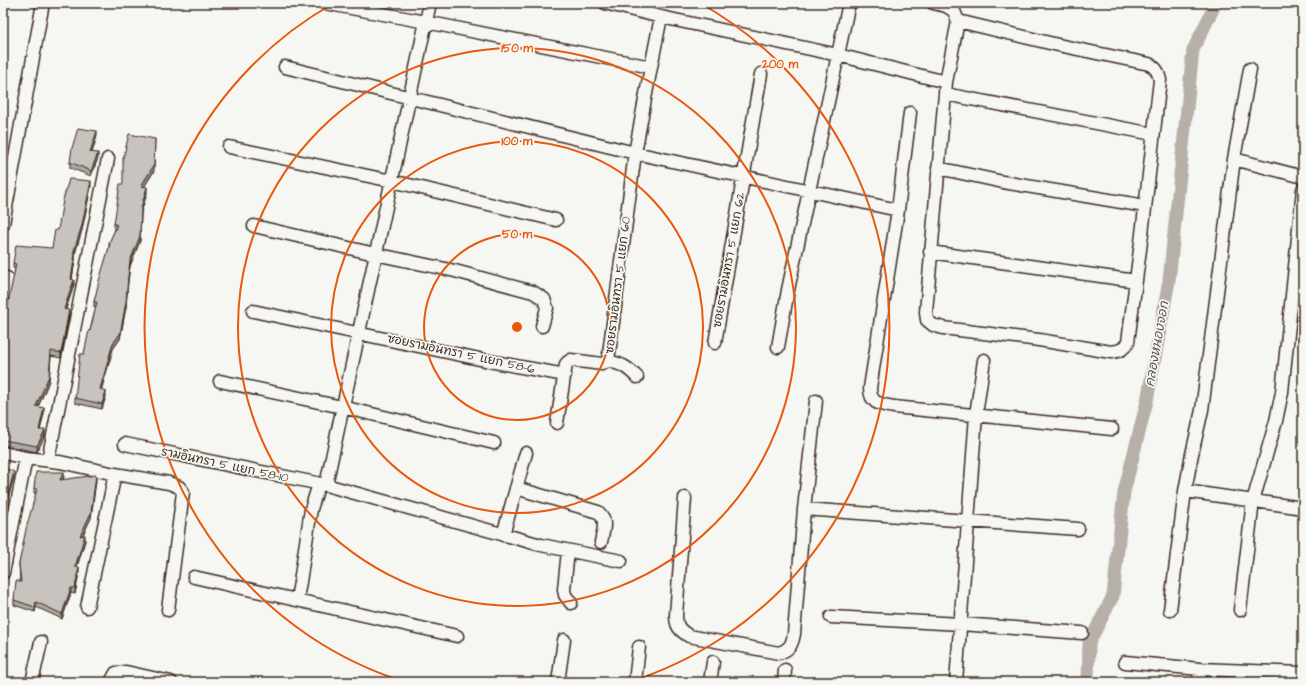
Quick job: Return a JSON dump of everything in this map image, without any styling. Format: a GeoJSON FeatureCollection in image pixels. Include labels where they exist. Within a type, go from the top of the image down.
{"type":"FeatureCollection","features":[{"type":"Feature","properties":{"kind":"street"},"geometry":{"type":"LineString","coordinates":[[3,224],[43,3]]}},
{"type":"Feature","properties":{"kind":"street"},"geometry":{"type":"LineString","coordinates":[[324,3],[651,67]]}},
{"type":"Feature","properties":{"kind":"street"},"geometry":{"type":"LineString","coordinates":[[297,599],[311,509],[322,485],[342,407],[411,98],[430,3]]}},
{"type":"Feature","properties":{"kind":"street"},"geometry":{"type":"LineString","coordinates":[[605,3],[639,7],[661,17],[838,55],[946,82]]}},
{"type":"Feature","properties":{"kind":"street"},"geometry":{"type":"LineString","coordinates":[[778,347],[785,302],[810,191],[849,3]]}},
{"type":"Feature","properties":{"kind":"street"},"geometry":{"type":"LineString","coordinates":[[933,3],[946,6],[954,11],[958,21],[944,94],[930,252],[926,312],[927,320],[932,325],[944,328],[1040,340],[1118,352],[1123,349],[1128,342],[1160,80],[1158,71],[1155,66],[1149,64],[1058,45],[958,21]]}},
{"type":"Feature","properties":{"kind":"street","name":"ซอยรามอินทรา 5 แยก 60"},"geometry":{"type":"LineString","coordinates":[[557,423],[566,364],[571,360],[602,364],[608,361],[635,153],[661,17]]}},
{"type":"Feature","properties":{"kind":"street"},"geometry":{"type":"LineString","coordinates":[[285,67],[635,153],[898,210]]}},
{"type":"Feature","properties":{"kind":"street"},"geometry":{"type":"LineString","coordinates":[[1170,610],[1185,491],[1202,410],[1234,159],[1250,68]]}},
{"type":"Feature","properties":{"kind":"street","name":"ซอยรามอินทรา 5 แยก 62"},"geometry":{"type":"LineString","coordinates":[[715,343],[761,74]]}},
{"type":"Feature","properties":{"kind":"street"},"geometry":{"type":"LineString","coordinates":[[944,94],[1153,134]]}},
{"type":"Feature","properties":{"kind":"street"},"geometry":{"type":"LineString","coordinates":[[910,113],[898,210],[870,396],[873,400],[880,404],[894,407],[1112,429]]}},
{"type":"Feature","properties":{"kind":"street"},"geometry":{"type":"LineString","coordinates":[[229,147],[392,180],[556,220]]}},
{"type":"Feature","properties":{"kind":"street"},"geometry":{"type":"LineString","coordinates":[[48,460],[108,159]]}},
{"type":"Feature","properties":{"kind":"street"},"geometry":{"type":"LineString","coordinates":[[1234,159],[1303,177]]}},
{"type":"Feature","properties":{"kind":"street"},"geometry":{"type":"LineString","coordinates":[[938,168],[1003,182],[1145,206]]}},
{"type":"Feature","properties":{"kind":"street"},"geometry":{"type":"LineString","coordinates":[[1240,610],[1254,501],[1276,421],[1282,392],[1303,189]]}},
{"type":"Feature","properties":{"kind":"street"},"geometry":{"type":"LineString","coordinates":[[254,226],[455,271],[533,292],[544,299],[546,308],[542,326]]}},
{"type":"Feature","properties":{"kind":"street"},"geometry":{"type":"LineString","coordinates":[[930,252],[1136,281]]}},
{"type":"Feature","properties":{"kind":"street"},"geometry":{"type":"LineString","coordinates":[[3,296],[7,278]]}},
{"type":"Feature","properties":{"kind":"street","name":"ซอยรามอินทรา 5 แยก 58-6"},"geometry":{"type":"LineString","coordinates":[[253,311],[358,332],[489,361],[565,375]]}},
{"type":"Feature","properties":{"kind":"street"},"geometry":{"type":"LineString","coordinates":[[956,682],[976,415],[984,360]]}},
{"type":"Feature","properties":{"kind":"street"},"geometry":{"type":"LineString","coordinates":[[608,361],[622,364],[637,377]]}},
{"type":"Feature","properties":{"kind":"street"},"geometry":{"type":"LineString","coordinates":[[220,380],[494,443]]}},
{"type":"Feature","properties":{"kind":"street"},"geometry":{"type":"LineString","coordinates":[[685,498],[676,625],[681,631],[689,636],[779,653],[786,650],[790,646],[794,634],[804,509],[816,401]]}},
{"type":"Feature","properties":{"kind":"street","name":"รามอินทรา 5 แยก 58-10"},"geometry":{"type":"LineString","coordinates":[[125,444],[322,485],[541,545],[621,561]]}},
{"type":"Feature","properties":{"kind":"street"},"geometry":{"type":"LineString","coordinates":[[3,453],[170,483],[179,487],[183,492],[168,610]]}},
{"type":"Feature","properties":{"kind":"street"},"geometry":{"type":"LineString","coordinates":[[503,535],[526,453]]}},
{"type":"Feature","properties":{"kind":"street"},"geometry":{"type":"LineString","coordinates":[[3,573],[26,458]]}},
{"type":"Feature","properties":{"kind":"street"},"geometry":{"type":"LineString","coordinates":[[87,608],[115,474]]}},
{"type":"Feature","properties":{"kind":"street"},"geometry":{"type":"LineString","coordinates":[[516,488],[598,512],[605,522],[601,542]]}},
{"type":"Feature","properties":{"kind":"street"},"geometry":{"type":"LineString","coordinates":[[1185,491],[1303,508]]}},
{"type":"Feature","properties":{"kind":"street"},"geometry":{"type":"LineString","coordinates":[[804,509],[1078,529]]}},
{"type":"Feature","properties":{"kind":"street"},"geometry":{"type":"LineString","coordinates":[[568,550],[564,589],[565,595],[571,603]]}},
{"type":"Feature","properties":{"kind":"street"},"geometry":{"type":"LineString","coordinates":[[194,577],[457,636]]}},
{"type":"Feature","properties":{"kind":"street"},"geometry":{"type":"LineString","coordinates":[[831,617],[961,624],[1082,633]]}},
{"type":"Feature","properties":{"kind":"street"},"geometry":{"type":"LineString","coordinates":[[558,682],[564,640]]}},
{"type":"Feature","properties":{"kind":"street"},"geometry":{"type":"LineString","coordinates":[[32,682],[41,642]]}},
{"type":"Feature","properties":{"kind":"street"},"geometry":{"type":"LineString","coordinates":[[635,682],[639,648]]}},
{"type":"Feature","properties":{"kind":"street"},"geometry":{"type":"LineString","coordinates":[[710,682],[713,662]]}},
{"type":"Feature","properties":{"kind":"street"},"geometry":{"type":"LineString","coordinates":[[1125,662],[1280,677],[1303,673]]}},
{"type":"Feature","properties":{"kind":"street"},"geometry":{"type":"LineString","coordinates":[[1199,682],[1200,669]]}},
{"type":"Feature","properties":{"kind":"street"},"geometry":{"type":"LineString","coordinates":[[784,682],[785,670]]}},
{"type":"Feature","properties":{"kind":"street"},"geometry":{"type":"LineString","coordinates":[[111,682],[116,673],[126,672],[171,682]]}},
{"type":"Feature","properties":{"kind":"building"},"geometry":{"type":"Polygon","coordinates":[[[78,128],[97,131],[90,152],[98,153],[91,171],[70,162],[72,148],[78,128]]]}},
{"type":"Feature","properties":{"kind":"building"},"geometry":{"type":"Polygon","coordinates":[[[129,134],[155,139],[154,165],[141,186],[147,187],[141,208],[140,236],[130,261],[126,302],[120,334],[113,343],[100,389],[106,391],[102,404],[75,398],[80,354],[84,354],[97,302],[94,302],[99,281],[110,244],[109,243],[117,225],[114,224],[120,184],[123,184],[123,159],[129,134]]]}},
{"type":"Feature","properties":{"kind":"building"},"geometry":{"type":"Polygon","coordinates":[[[69,179],[91,181],[82,225],[73,254],[75,254],[71,279],[74,280],[64,309],[69,310],[61,353],[51,351],[49,376],[36,406],[44,408],[39,430],[45,430],[37,446],[3,440],[3,343],[4,344],[7,308],[16,264],[13,263],[16,245],[52,248],[55,230],[58,230],[63,200],[69,179]]]}},
{"type":"Feature","properties":{"kind":"building"},"geometry":{"type":"Polygon","coordinates":[[[3,467],[14,472],[7,498],[9,498],[3,523],[3,467]]]}},
{"type":"Feature","properties":{"kind":"building"},"geometry":{"type":"Polygon","coordinates":[[[36,472],[64,472],[60,480],[96,475],[91,513],[80,536],[85,535],[75,567],[79,567],[75,588],[71,588],[62,614],[36,602],[35,607],[14,600],[16,581],[21,582],[19,564],[26,529],[37,489],[34,488],[36,472]]]}},
{"type":"Feature","properties":{"kind":"waterway","name":"คลองหนองจอก"},"geometry":{"type":"LineString","coordinates":[[1088,682],[1089,643],[1113,596],[1124,492],[1147,401],[1169,281],[1193,50],[1216,3]]}}]}
